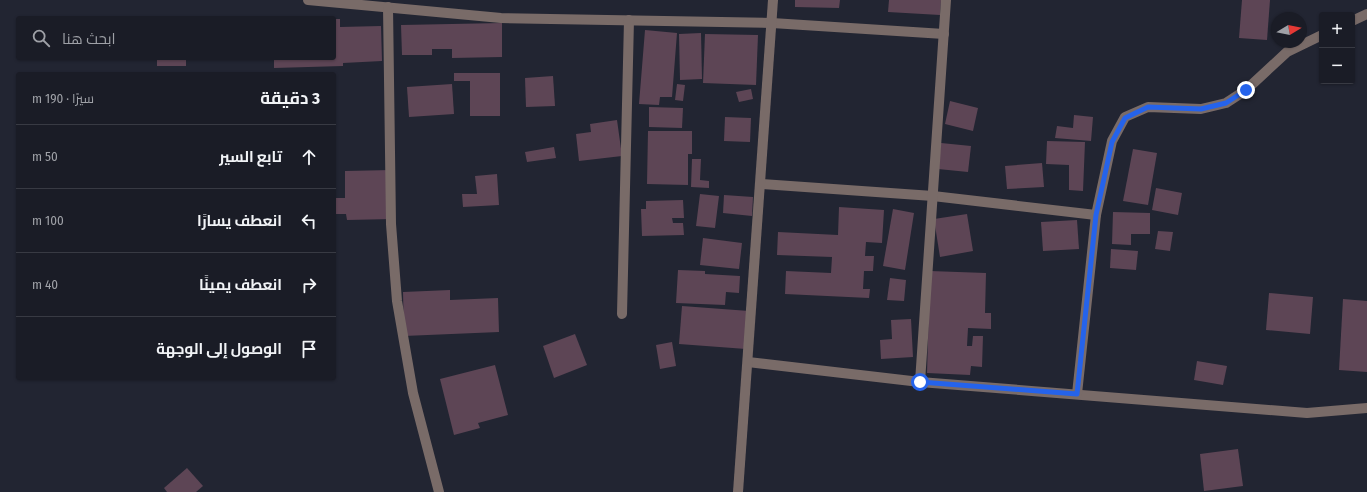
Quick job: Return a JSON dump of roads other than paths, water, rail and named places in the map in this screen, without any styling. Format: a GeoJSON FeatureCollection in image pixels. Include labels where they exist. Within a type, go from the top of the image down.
{"type":"FeatureCollection","features":[{"type":"Feature","properties":{"kind":"street"},"geometry":{"type":"LineString","coordinates":[[308,0],[501,18],[772,23],[944,34]]}},
{"type":"Feature","properties":{"kind":"street"},"geometry":{"type":"LineString","coordinates":[[738,492],[774,0]]}},
{"type":"Feature","properties":{"kind":"street"},"geometry":{"type":"LineString","coordinates":[[920,382],[946,0]]}},
{"type":"Feature","properties":{"kind":"street"},"geometry":{"type":"LineString","coordinates":[[388,7],[391,224],[397,301],[414,393],[439,492]]}},
{"type":"Feature","properties":{"kind":"street"},"geometry":{"type":"LineString","coordinates":[[1355,20],[1367,14]]}},
{"type":"Feature","properties":{"kind":"street"},"geometry":{"type":"LineString","coordinates":[[622,314],[629,20]]}},
{"type":"Feature","properties":{"kind":"street"},"geometry":{"type":"LineString","coordinates":[[1077,394],[1096,215],[1112,142],[1125,118],[1148,107],[1201,109],[1226,103],[1246,90],[1287,52],[1319,36]]}},
{"type":"Feature","properties":{"kind":"street"},"geometry":{"type":"LineString","coordinates":[[761,184],[933,196],[1096,215]]}},
{"type":"Feature","properties":{"kind":"street"},"geometry":{"type":"LineString","coordinates":[[748,362],[920,382],[1307,413],[1367,408]]}}]}
